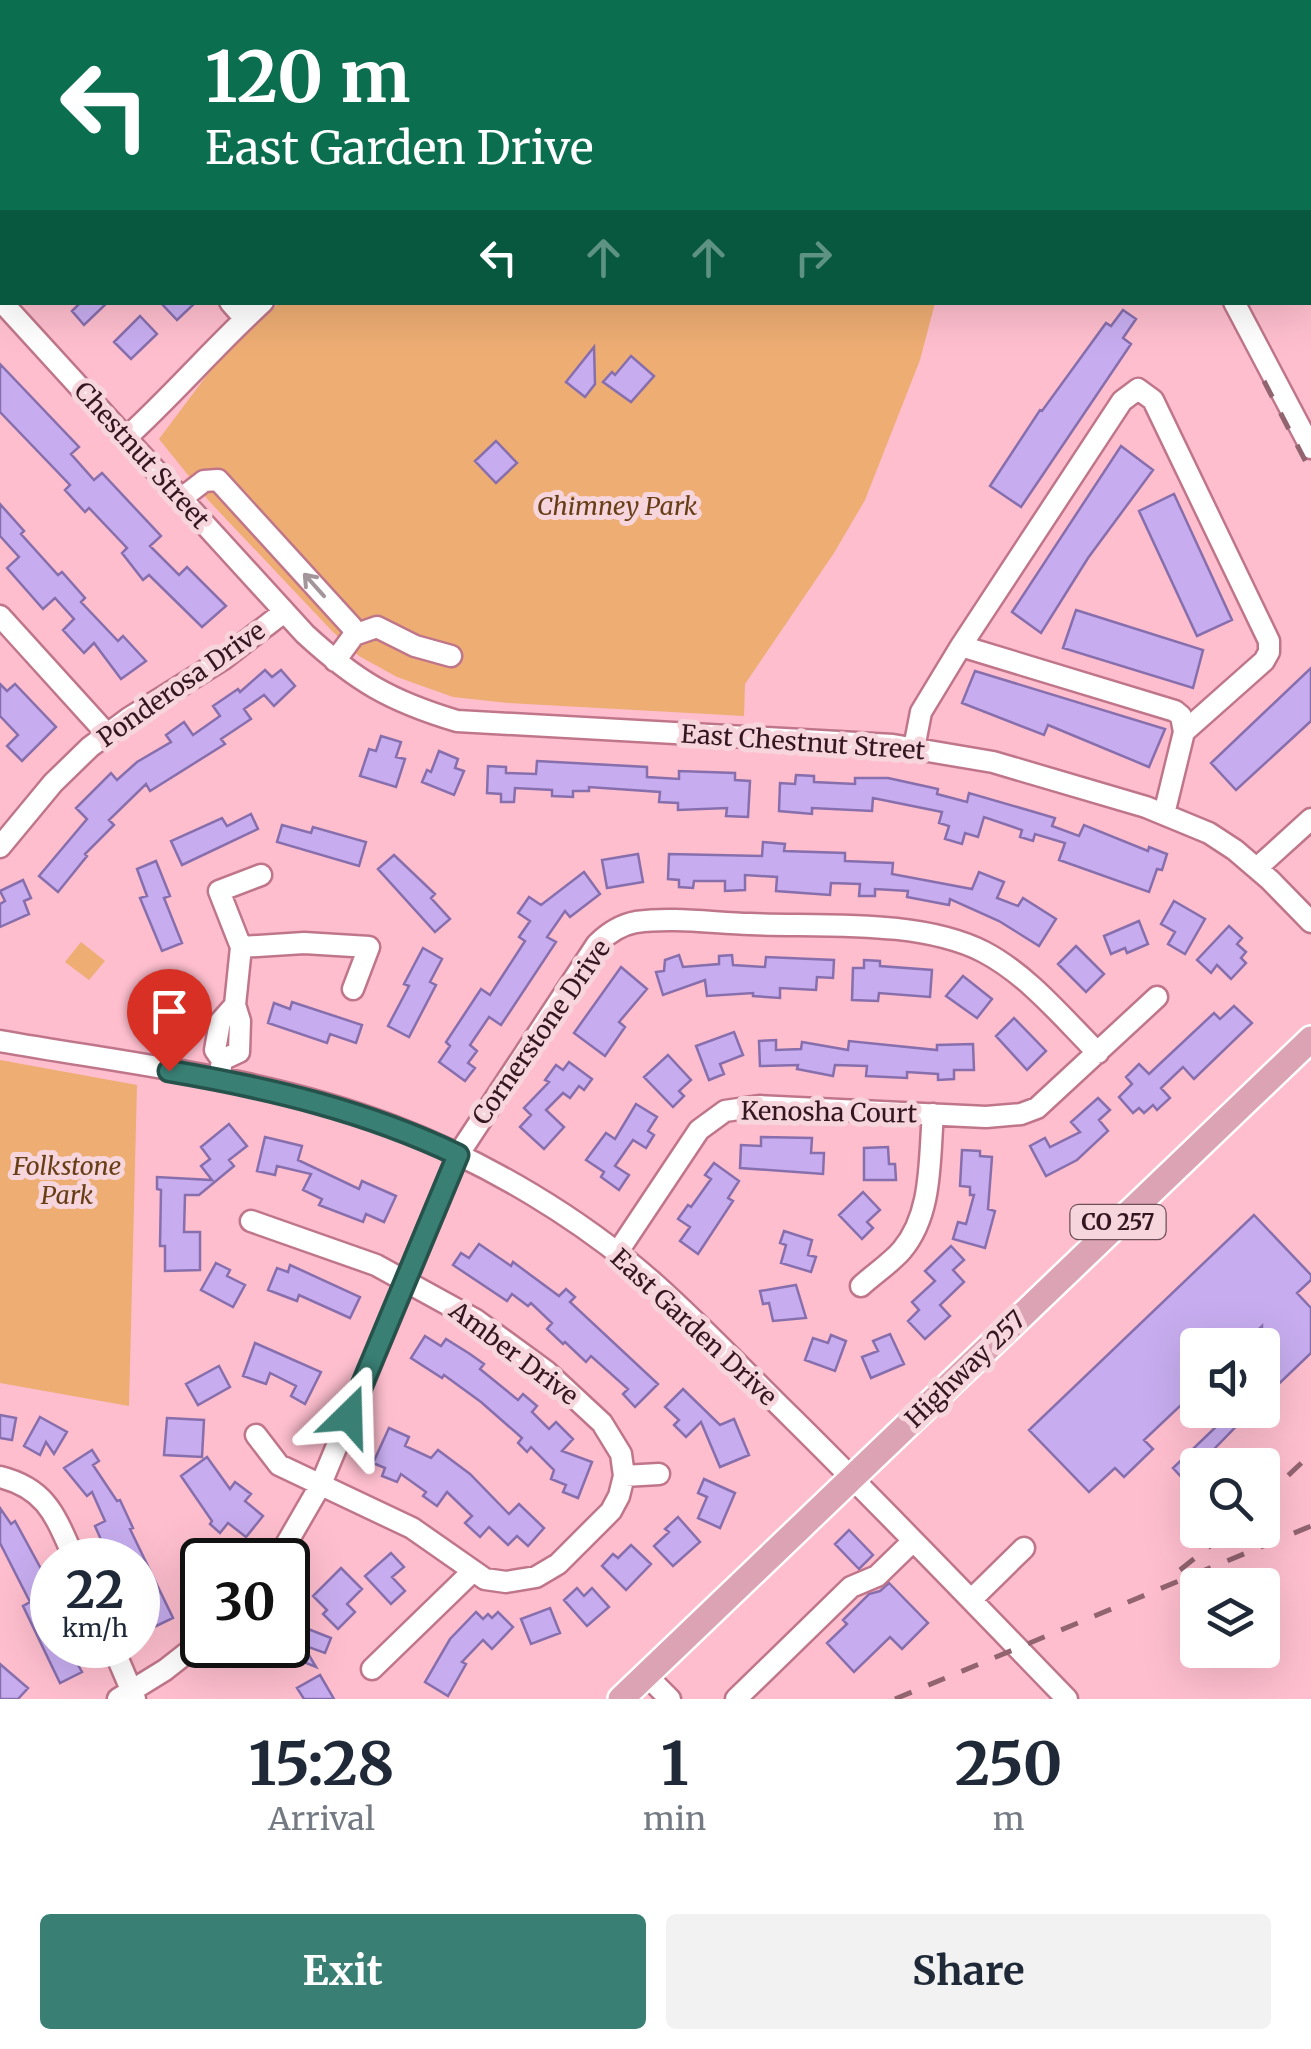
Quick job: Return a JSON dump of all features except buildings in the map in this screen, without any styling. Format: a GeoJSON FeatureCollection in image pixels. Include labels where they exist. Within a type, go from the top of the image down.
{"type":"FeatureCollection","features":[{"type":"Feature","properties":{"kind":"main road","name":"Highway 257"},"geometry":{"type":"LineString","coordinates":[[621,1699],[1311,1040]]}},
{"type":"Feature","properties":{"kind":"street","name":"Chestnut Street"},"geometry":{"type":"LineString","coordinates":[[5,305],[284,612]]}},
{"type":"Feature","properties":{"kind":"street"},"geometry":{"type":"LineString","coordinates":[[233,305],[245,319]]}},
{"type":"Feature","properties":{"kind":"street"},"geometry":{"type":"LineString","coordinates":[[126,438],[177,392],[212,350],[260,305]]}},
{"type":"Feature","properties":{"kind":"street"},"geometry":{"type":"LineString","coordinates":[[1236,305],[1311,448]]}},
{"type":"Feature","properties":{"kind":"street"},"geometry":{"type":"LineString","coordinates":[[914,748],[921,712],[961,646],[1122,401],[1138,390],[1153,400],[1269,642],[1264,661],[1184,732]]}},
{"type":"Feature","properties":{"kind":"street"},"geometry":{"type":"LineString","coordinates":[[182,498],[204,481],[218,480],[352,627],[354,635]]}},
{"type":"Feature","properties":{"kind":"street","name":"East Chestnut Street"},"geometry":{"type":"LineString","coordinates":[[284,612],[334,661],[380,692],[457,721],[914,748],[992,762],[1164,814],[1209,833],[1257,868],[1311,922]]}},
{"type":"Feature","properties":{"kind":"street","name":"Ponderosa Drive"},"geometry":{"type":"LineString","coordinates":[[0,847],[53,783],[107,734],[222,660],[284,612]]}},
{"type":"Feature","properties":{"kind":"street"},"geometry":{"type":"LineString","coordinates":[[0,616],[107,734]]}},
{"type":"Feature","properties":{"kind":"street"},"geometry":{"type":"LineString","coordinates":[[334,661],[354,635],[377,627],[415,646],[451,656]]}},
{"type":"Feature","properties":{"kind":"street"},"geometry":{"type":"LineString","coordinates":[[961,646],[1175,711],[1185,724],[1164,814]]}},
{"type":"Feature","properties":{"kind":"street"},"geometry":{"type":"LineString","coordinates":[[1257,868],[1311,820]]}},
{"type":"Feature","properties":{"kind":"street"},"geometry":{"type":"LineString","coordinates":[[221,1070],[239,1052],[240,1021],[235,1005],[242,947],[219,892],[261,875]]}},
{"type":"Feature","properties":{"kind":"street","name":"Cornerstone Drive"},"geometry":{"type":"LineString","coordinates":[[289,1538],[321,1484],[458,1155],[597,944],[608,934],[638,922],[885,930],[942,937],[996,958],[1032,987],[1098,1053]]}},
{"type":"Feature","properties":{"kind":"street"},"geometry":{"type":"LineString","coordinates":[[242,947],[304,943],[369,947],[353,989]]}},
{"type":"Feature","properties":{"kind":"street","name":"Kenosha Court"},"geometry":{"type":"LineString","coordinates":[[616,1252],[699,1130],[725,1111],[759,1106],[1022,1114],[1048,1100],[1157,997]]}},
{"type":"Feature","properties":{"kind":"street","name":"East Garden Drive"},"geometry":{"type":"LineString","coordinates":[[0,1041],[221,1070],[357,1113],[458,1155],[526,1192],[616,1252],[668,1296],[1067,1699]]}},
{"type":"Feature","properties":{"kind":"street","name":"Kenosha Court"},"geometry":{"type":"LineString","coordinates":[[861,1286],[899,1254],[919,1225],[926,1196],[933,1114]]}},
{"type":"Feature","properties":{"kind":"street","name":"Amber Drive"},"geometry":{"type":"LineString","coordinates":[[251,1221],[349,1254],[406,1279],[476,1320],[573,1396],[611,1435],[621,1454],[624,1476]]}},
{"type":"Feature","properties":{"kind":"street"},"geometry":{"type":"LineString","coordinates":[[256,1436],[279,1465],[412,1528],[485,1579],[506,1582],[544,1574],[605,1518],[619,1496],[624,1476],[659,1474]]}},
{"type":"Feature","properties":{"kind":"street"},"geometry":{"type":"LineString","coordinates":[[0,1478],[16,1482],[44,1499],[63,1538]]}},
{"type":"Feature","properties":{"kind":"street"},"geometry":{"type":"LineString","coordinates":[[736,1699],[852,1588],[877,1576],[913,1540]]}},
{"type":"Feature","properties":{"kind":"street"},"geometry":{"type":"LineString","coordinates":[[971,1600],[1024,1548]]}},
{"type":"Feature","properties":{"kind":"street"},"geometry":{"type":"LineString","coordinates":[[372,1669],[472,1572]]}},
{"type":"Feature","properties":{"kind":"street"},"geometry":{"type":"LineString","coordinates":[[119,1668],[128,1696],[180,1657]]}},
{"type":"Feature","properties":{"kind":"street"},"geometry":{"type":"LineString","coordinates":[[646,1675],[670,1699]]}},
{"type":"Feature","properties":{"kind":"green space","name":"Chimney Park"},"geometry":{"type":"Polygon","coordinates":[[[277,305],[934,305],[920,360],[865,500],[745,684],[744,716],[453,697],[397,677],[359,656],[209,501],[159,439],[219,359],[277,305]]]}},
{"type":"Feature","properties":{"kind":"green space"},"geometry":{"type":"Polygon","coordinates":[[[81,942],[105,961],[89,980],[65,962],[81,942]]]}},
{"type":"Feature","properties":{"kind":"green space","name":"Folkstone Park"},"geometry":{"type":"Polygon","coordinates":[[[0,1060],[137,1085],[129,1406],[0,1383],[0,1060]]]}},
{"type":"Feature","properties":{"kind":"railway"},"geometry":{"type":"LineString","coordinates":[[1264,381],[1311,472]]}},
{"type":"Feature","properties":{"kind":"railway"},"geometry":{"type":"LineString","coordinates":[[1280,1483],[1311,1454]]}},
{"type":"Feature","properties":{"kind":"railway"},"geometry":{"type":"LineString","coordinates":[[895,1699],[1311,1526]]}},
{"type":"Feature","properties":{"kind":"railway"},"geometry":{"type":"LineString","coordinates":[[1182,1568],[1208,1548]]}},
{"type":"Feature","properties":{"kind":"route"},"geometry":{"type":"LineString","coordinates":[[169,1071],[357,1113],[458,1155],[349,1416]]}}]}
